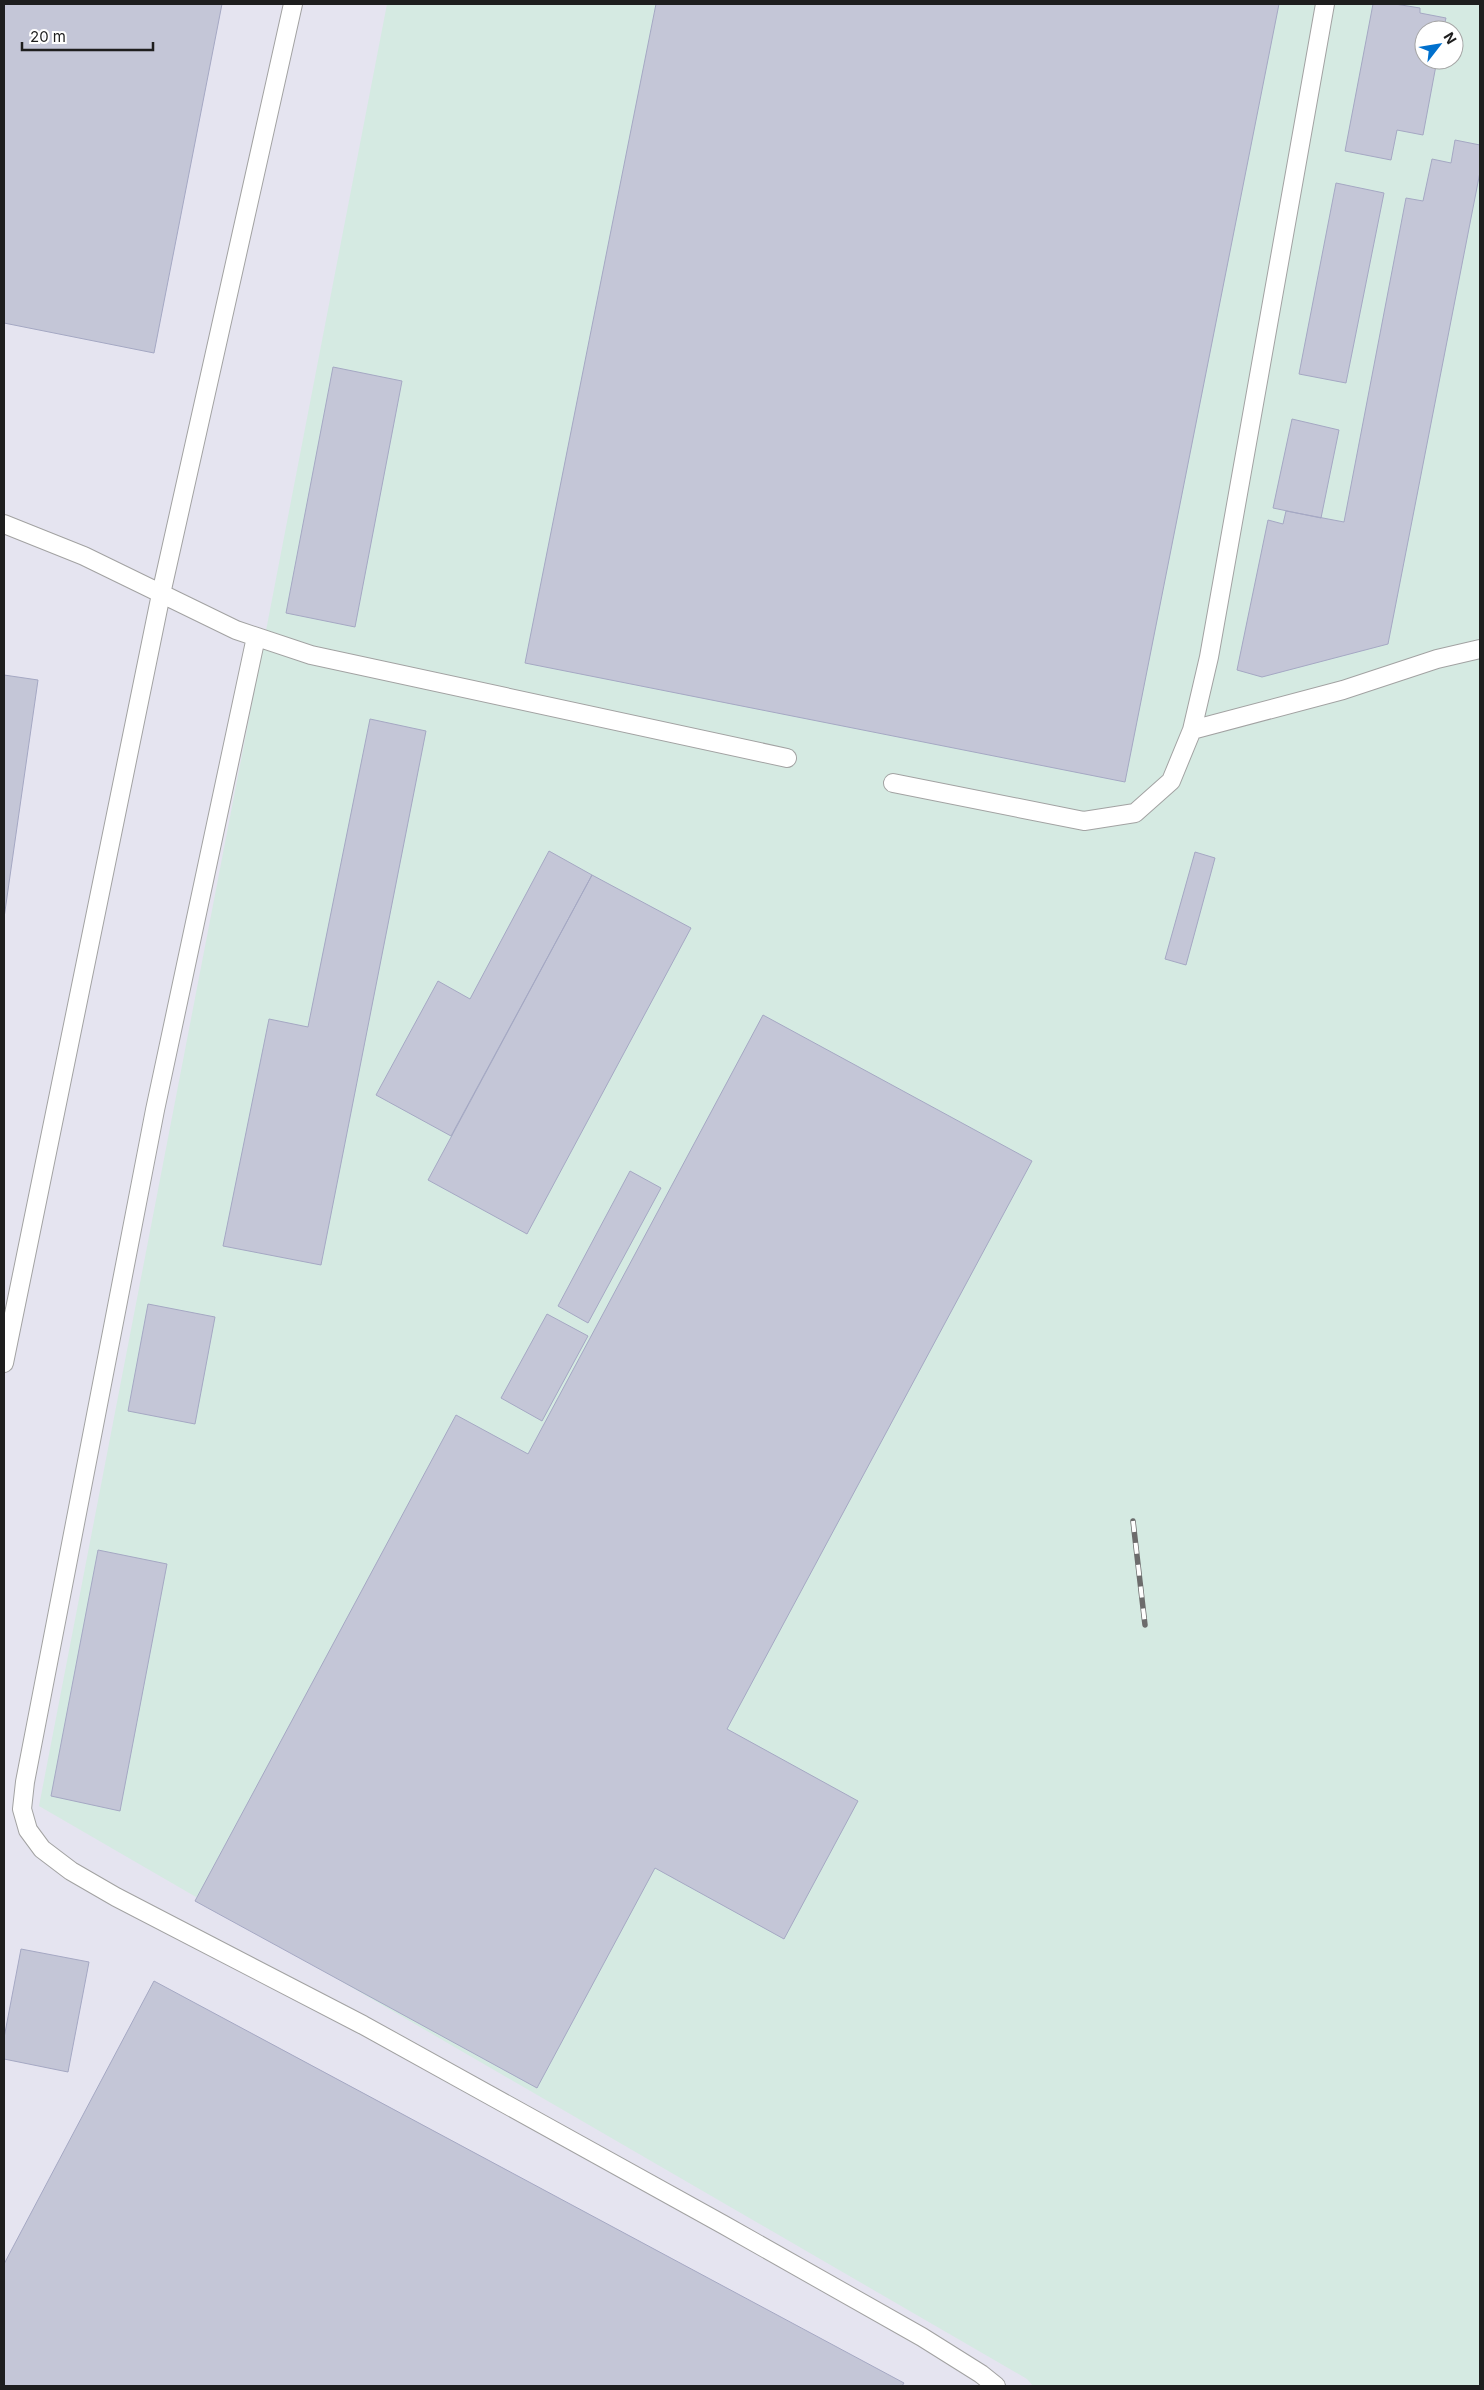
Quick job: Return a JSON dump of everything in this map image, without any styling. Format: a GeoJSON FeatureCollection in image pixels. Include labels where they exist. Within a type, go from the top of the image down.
{"type":"FeatureCollection","features":[{"type":"Feature","properties":{"kind":"lane"},"geometry":{"type":"LineString","coordinates":[[4,1364],[160,594],[293,4]]}},
{"type":"Feature","properties":{"kind":"lane"},"geometry":{"type":"LineString","coordinates":[[893,783],[1084,822],[1135,813],[1170,781],[1192,730],[1209,657],[1325,4]]}},
{"type":"Feature","properties":{"kind":"lane"},"geometry":{"type":"LineString","coordinates":[[4,524],[84,556],[236,630],[311,655],[405,677],[787,758]]}},
{"type":"Feature","properties":{"kind":"lane"},"geometry":{"type":"LineString","coordinates":[[256,637],[156,1110],[25,1782],[22,1809],[28,1830],[42,1849],[71,1871],[363,2025],[664,2192],[922,2337],[981,2374],[996,2386]]}},
{"type":"Feature","properties":{"kind":"lane"},"geometry":{"type":"LineString","coordinates":[[1192,730],[1343,690],[1437,659],[1480,649]]}},
{"type":"Feature","properties":{"kind":"shaded area"},"geometry":{"type":"Polygon","coordinates":[[[387,4],[1480,4],[1480,2386],[1033,2386],[1027,2379],[39,1806],[387,4]]]}},
{"type":"Feature","properties":{"kind":"building"},"geometry":{"type":"Polygon","coordinates":[[[4,4],[222,4],[154,353],[4,323],[4,4]]]}},
{"type":"Feature","properties":{"kind":"building"},"geometry":{"type":"Polygon","coordinates":[[[656,4],[1279,4],[1125,782],[525,663],[656,4]]]}},
{"type":"Feature","properties":{"kind":"building"},"geometry":{"type":"Polygon","coordinates":[[[1373,4],[1395,4],[1420,8],[1420,13],[1446,18],[1446,20],[1414,20],[1414,70],[1435,70],[1423,135],[1397,130],[1391,160],[1345,151],[1373,4]]]}},
{"type":"Feature","properties":{"kind":"building"},"geometry":{"type":"Polygon","coordinates":[[[1455,140],[1480,145],[1480,172],[1388,644],[1262,677],[1237,670],[1268,520],[1283,524],[1286,511],[1344,522],[1406,198],[1423,201],[1432,159],[1451,163],[1455,140]]]}},
{"type":"Feature","properties":{"kind":"building"},"geometry":{"type":"Polygon","coordinates":[[[1336,183],[1384,193],[1346,383],[1299,374],[1336,183]]]}},
{"type":"Feature","properties":{"kind":"building"},"geometry":{"type":"Polygon","coordinates":[[[333,367],[402,381],[355,627],[286,613],[333,367]]]}},
{"type":"Feature","properties":{"kind":"building"},"geometry":{"type":"Polygon","coordinates":[[[1292,419],[1339,430],[1321,518],[1273,508],[1292,419]]]}},
{"type":"Feature","properties":{"kind":"building"},"geometry":{"type":"Polygon","coordinates":[[[4,675],[38,680],[4,918],[4,675]]]}},
{"type":"Feature","properties":{"kind":"building"},"geometry":{"type":"Polygon","coordinates":[[[370,719],[426,731],[321,1265],[223,1246],[269,1019],[308,1027],[370,719]]]}},
{"type":"Feature","properties":{"kind":"building"},"geometry":{"type":"Polygon","coordinates":[[[549,851],[592,875],[451,1136],[376,1095],[438,981],[470,999],[549,851]]]}},
{"type":"Feature","properties":{"kind":"building"},"geometry":{"type":"Polygon","coordinates":[[[1195,852],[1215,858],[1186,965],[1165,959],[1195,852]]]}},
{"type":"Feature","properties":{"kind":"building"},"geometry":{"type":"Polygon","coordinates":[[[592,875],[691,928],[527,1234],[428,1180],[592,875]]]}},
{"type":"Feature","properties":{"kind":"building"},"geometry":{"type":"Polygon","coordinates":[[[763,1015],[1032,1161],[727,1729],[858,1801],[784,1939],[655,1868],[537,2088],[195,1901],[456,1415],[528,1454],[763,1015]]]}},
{"type":"Feature","properties":{"kind":"building"},"geometry":{"type":"Polygon","coordinates":[[[630,1171],[661,1188],[588,1323],[558,1306],[630,1171]]]}},
{"type":"Feature","properties":{"kind":"building"},"geometry":{"type":"Polygon","coordinates":[[[148,1304],[215,1317],[195,1424],[128,1411],[148,1304]]]}},
{"type":"Feature","properties":{"kind":"building"},"geometry":{"type":"Polygon","coordinates":[[[547,1314],[588,1336],[542,1421],[501,1398],[547,1314]]]}},
{"type":"Feature","properties":{"kind":"building"},"geometry":{"type":"Polygon","coordinates":[[[98,1550],[167,1564],[120,1811],[51,1796],[98,1550]]]}},
{"type":"Feature","properties":{"kind":"building"},"geometry":{"type":"Polygon","coordinates":[[[21,1949],[89,1962],[68,2072],[4,2059],[4,2038],[21,1949]]]}},
{"type":"Feature","properties":{"kind":"building"},"geometry":{"type":"Polygon","coordinates":[[[154,1981],[904,2383],[902,2386],[4,2386],[4,2264],[154,1981]]]}},
{"type":"Feature","properties":{"kind":"railway"},"geometry":{"type":"LineString","coordinates":[[1133,1521],[1145,1625]]}}]}
